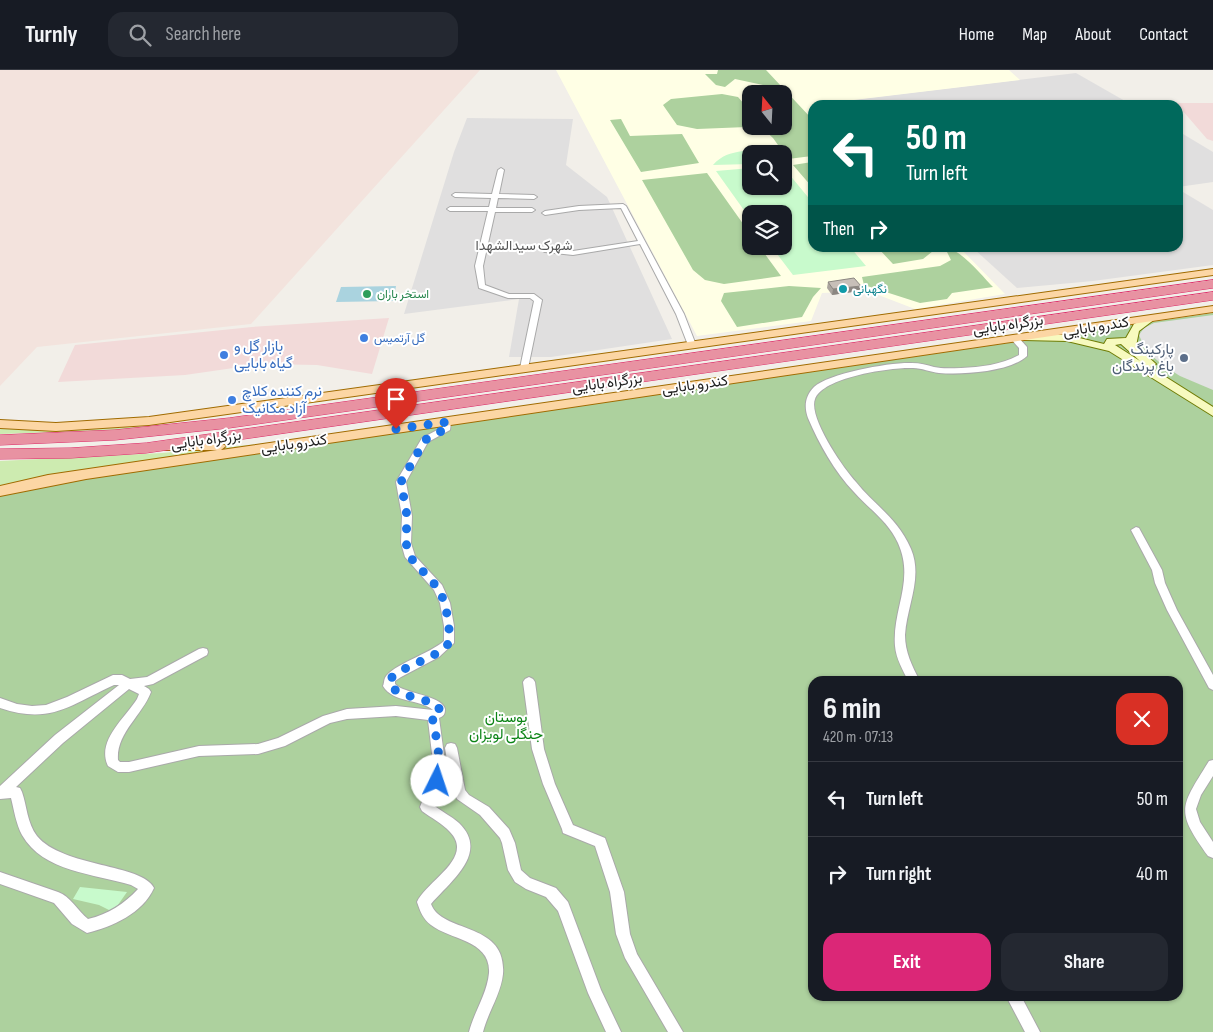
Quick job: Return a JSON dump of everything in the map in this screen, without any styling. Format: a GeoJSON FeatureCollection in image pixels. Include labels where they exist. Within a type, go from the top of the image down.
{"type":"FeatureCollection","features":[{"type":"Feature","properties":{"kind":"highway","name":"بزرگراه بابایی"},"geometry":{"type":"LineString","coordinates":[[0,440],[78,438],[150,433],[229,423],[1213,284]]}},
{"type":"Feature","properties":{"kind":"highway","name":"بزرگراه بابایی"},"geometry":{"type":"LineString","coordinates":[[0,454],[70,453],[146,448],[1213,296]]}},
{"type":"Feature","properties":{"kind":"main road"},"geometry":{"type":"LineString","coordinates":[[88,426],[171,418],[1213,272]]}},
{"type":"Feature","properties":{"kind":"main road","name":"کندرو بابایی"},"geometry":{"type":"LineString","coordinates":[[0,491],[48,480],[1213,309]]}},
{"type":"Feature","properties":{"kind":"main road"},"geometry":{"type":"LineString","coordinates":[[782,372],[1016,331],[1094,313]]}},
{"type":"Feature","properties":{"kind":"main road"},"geometry":{"type":"LineString","coordinates":[[1131,346],[1130,338],[1134,330],[1150,318]]}},
{"type":"Feature","properties":{"kind":"main road"},"geometry":{"type":"LineString","coordinates":[[1020,338],[1067,338],[1113,349],[1213,412]]}},
{"type":"Feature","properties":{"kind":"main road"},"geometry":{"type":"LineString","coordinates":[[1113,349],[1109,344],[1114,340],[1124,341],[1149,363],[1213,404]]}},
{"type":"Feature","properties":{"kind":"main road"},"geometry":{"type":"LineString","coordinates":[[0,424],[36,427],[229,423]]}},
{"type":"Feature","properties":{"kind":"main road"},"geometry":{"type":"LineString","coordinates":[[146,448],[212,447],[362,434]]}},
{"type":"Feature","properties":{"kind":"street"},"geometry":{"type":"LineString","coordinates":[[501,170],[479,266],[482,286],[508,296],[531,296],[538,300],[524,368]]}},
{"type":"Feature","properties":{"kind":"street"},"geometry":{"type":"LineString","coordinates":[[455,195],[534,197]]}},
{"type":"Feature","properties":{"kind":"street"},"geometry":{"type":"LineString","coordinates":[[546,213],[579,208],[623,206],[680,314],[692,345]]}},
{"type":"Feature","properties":{"kind":"street"},"geometry":{"type":"LineString","coordinates":[[450,209],[532,210]]}},
{"type":"Feature","properties":{"kind":"street"},"geometry":{"type":"LineString","coordinates":[[545,250],[574,253],[642,242]]}},
{"type":"Feature","properties":{"kind":"street"},"geometry":{"type":"LineString","coordinates":[[911,676],[904,666],[900,644],[901,619],[910,581],[910,563],[905,547],[897,530],[851,483],[830,450],[810,410],[810,400],[817,389],[841,378],[872,370],[913,365],[940,370],[988,368],[1014,362],[1023,356],[1020,338]]}},
{"type":"Feature","properties":{"kind":"street"},"geometry":{"type":"LineString","coordinates":[[0,702],[25,711],[44,711],[113,680],[122,680],[146,692],[144,698],[122,724],[112,746],[112,762],[118,767],[129,767],[199,751],[258,749],[281,742],[327,719],[347,714],[396,711],[432,716],[439,713],[439,707],[430,702],[395,691],[390,686],[390,679],[397,673],[433,656],[449,643],[449,626],[445,603],[438,588],[410,557],[406,543],[407,516],[401,482],[425,440],[447,428],[447,422]]}},
{"type":"Feature","properties":{"kind":"street"},"geometry":{"type":"LineString","coordinates":[[1136,530],[1157,570],[1160,583],[1172,610],[1213,685]]}},
{"type":"Feature","properties":{"kind":"street"},"geometry":{"type":"LineString","coordinates":[[0,793],[59,739],[128,684],[150,680],[203,652]]}},
{"type":"Feature","properties":{"kind":"street"},"geometry":{"type":"LineString","coordinates":[[529,682],[533,728],[549,784],[568,829],[600,842],[617,892],[623,934],[632,958],[676,1032]]}},
{"type":"Feature","properties":{"kind":"street"},"geometry":{"type":"LineString","coordinates":[[432,716],[440,770],[426,807],[456,828],[462,835],[465,846],[458,866],[424,902],[424,909],[429,916],[480,940],[493,956],[496,967],[493,984],[476,1032]]}},
{"type":"Feature","properties":{"kind":"street"},"geometry":{"type":"LineString","coordinates":[[451,748],[460,794],[466,801],[475,804],[495,821],[507,838],[516,872],[520,878],[549,889],[556,895],[564,907],[595,993],[614,1032]]}},
{"type":"Feature","properties":{"kind":"street"},"geometry":{"type":"LineString","coordinates":[[1213,764],[1190,802],[1189,816],[1213,852]]}},
{"type":"Feature","properties":{"kind":"street"},"geometry":{"type":"LineString","coordinates":[[0,793],[16,792],[27,831],[46,851],[72,862],[138,879],[147,888],[124,912],[105,922],[87,926],[77,919],[58,898],[0,878]]}},
{"type":"Feature","properties":{"kind":"street"},"geometry":{"type":"LineString","coordinates":[[1017,1001],[1033,1032]]}},
{"type":"Feature","properties":{"kind":"shaded area"},"geometry":{"type":"Polygon","coordinates":[[[0,70],[480,70],[251,324],[37,347],[0,386],[0,70]]]}},
{"type":"Feature","properties":{"kind":"shaded area"},"geometry":{"type":"Polygon","coordinates":[[[556,70],[1009,70],[1020,80],[854,100],[808,100],[808,252],[964,252],[1005,294],[915,309],[868,291],[822,293],[811,321],[697,336],[556,70]]]}},
{"type":"Feature","properties":{"kind":"shaded area"},"geometry":{"type":"Polygon","coordinates":[[[1076,73],[1123,100],[851,100],[1076,73]]]}},
{"type":"Feature","properties":{"kind":"shaded area"},"geometry":{"type":"Polygon","coordinates":[[[1183,103],[1213,103],[1213,141],[1207,139],[1183,111],[1183,103]]]}},
{"type":"Feature","properties":{"kind":"shaded area","name":"شهرک سیدالشهدا"},"geometry":{"type":"Polygon","coordinates":[[[467,118],[573,119],[566,165],[607,197],[672,339],[551,357],[509,357],[519,299],[404,314],[454,152],[467,118]]]}},
{"type":"Feature","properties":{"kind":"shaded area"},"geometry":{"type":"Polygon","coordinates":[[[1183,134],[1213,152],[1213,182],[1183,186],[1183,134]]]}},
{"type":"Feature","properties":{"kind":"shaded area"},"geometry":{"type":"Polygon","coordinates":[[[1183,192],[1213,210],[1213,265],[1093,281],[1017,288],[977,252],[1183,252],[1183,192]]]}},
{"type":"Feature","properties":{"kind":"shaded area","name":"پارکینگ باغ پرندگان"},"geometry":{"type":"Polygon","coordinates":[[[1213,315],[1213,390],[1180,376],[1164,366],[1146,351],[1139,335],[1144,328],[1154,323],[1213,315]]]}},
{"type":"Feature","properties":{"kind":"shaded area","name":"بازار گل و گیاه بابایی"},"geometry":{"type":"Polygon","coordinates":[[[389,318],[372,374],[317,365],[262,364],[185,375],[58,382],[75,345],[252,327],[389,318]]]}},
{"type":"Feature","properties":{"kind":"green space"},"geometry":{"type":"Polygon","coordinates":[[[718,70],[766,70],[780,85],[763,85],[735,79],[725,87],[716,85],[705,74],[717,74],[718,70]]]}},
{"type":"Feature","properties":{"kind":"green space"},"geometry":{"type":"Polygon","coordinates":[[[722,94],[738,97],[742,102],[742,127],[697,129],[677,125],[663,105],[671,99],[722,94]]]}},
{"type":"Feature","properties":{"kind":"green space"},"geometry":{"type":"Polygon","coordinates":[[[792,98],[808,115],[808,156],[792,158],[792,145],[778,145],[770,135],[792,135],[792,98]]]}},
{"type":"Feature","properties":{"kind":"green space"},"geometry":{"type":"Polygon","coordinates":[[[621,119],[630,136],[682,134],[699,163],[641,172],[610,120],[621,119]]]}},
{"type":"Feature","properties":{"kind":"green space"},"geometry":{"type":"Polygon","coordinates":[[[742,151],[742,164],[713,165],[726,155],[742,151]]]}},
{"type":"Feature","properties":{"kind":"green space"},"geometry":{"type":"Polygon","coordinates":[[[808,163],[808,182],[793,165],[808,163]]]}},
{"type":"Feature","properties":{"kind":"green space"},"geometry":{"type":"Polygon","coordinates":[[[742,169],[742,195],[792,195],[792,178],[808,197],[808,252],[854,252],[866,266],[793,275],[778,255],[792,255],[792,205],[742,205],[742,207],[716,171],[742,169]]]}},
{"type":"Feature","properties":{"kind":"green space"},"geometry":{"type":"Polygon","coordinates":[[[707,173],[742,222],[742,255],[766,255],[781,276],[724,284],[705,280],[693,270],[642,180],[707,173]]]}},
{"type":"Feature","properties":{"kind":"green space"},"geometry":{"type":"Polygon","coordinates":[[[882,252],[932,252],[923,259],[893,264],[882,252]]]}},
{"type":"Feature","properties":{"kind":"green space"},"geometry":{"type":"Polygon","coordinates":[[[947,252],[957,252],[993,287],[952,293],[947,299],[920,303],[864,285],[862,277],[940,266],[951,260],[947,252]]]}},
{"type":"Feature","properties":{"kind":"green space"},"geometry":{"type":"Polygon","coordinates":[[[789,286],[821,288],[813,297],[802,317],[737,327],[721,301],[724,293],[789,286]]]}},
{"type":"Feature","properties":{"kind":"green space","name":"بوستان جنگلی لویزان"},"geometry":{"type":"Polygon","coordinates":[[[1213,313],[1213,1032],[0,1032],[0,495],[46,484],[1213,313]]]}},
{"type":"Feature","properties":{"kind":"green space"},"geometry":{"type":"Polygon","coordinates":[[[165,426],[126,430],[0,434],[0,427],[45,429],[165,426]]]}},
{"type":"Feature","properties":{"kind":"green space"},"geometry":{"type":"Polygon","coordinates":[[[291,441],[0,489],[0,461],[162,453],[291,441]]]}},
{"type":"Feature","properties":{"kind":"green space"},"geometry":{"type":"Polygon","coordinates":[[[80,887],[127,892],[113,912],[99,905],[73,899],[80,887]]]}},
{"type":"Feature","properties":{"kind":"water","name":"استخر باران"},"geometry":{"type":"Polygon","coordinates":[[[396,286],[393,301],[336,302],[341,287],[396,286]]]}},
{"type":"Feature","properties":{"kind":"building"},"geometry":{"type":"Polygon","coordinates":[[[854,278],[861,286],[833,289],[828,282],[854,278]]]}},
{"type":"Feature","properties":{"kind":"place","name":"نگهبانی"},"geometry":{"type":"Point","coordinates":[843,289]}},
{"type":"Feature","properties":{"kind":"place","name":"استخر باران"},"geometry":{"type":"Point","coordinates":[367,294]}},
{"type":"Feature","properties":{"kind":"place","name":"گل آرتمیس"},"geometry":{"type":"Point","coordinates":[364,338]}},
{"type":"Feature","properties":{"kind":"place","name":"بازار گل و گیاه بابایی"},"geometry":{"type":"Point","coordinates":[224,355]}},
{"type":"Feature","properties":{"kind":"place","name":"پارکینگ باغ پرندگان"},"geometry":{"type":"Point","coordinates":[1184,358]}},
{"type":"Feature","properties":{"kind":"place","name":"نرم کننده کلاچ آزاد مکانیک"},"geometry":{"type":"Point","coordinates":[232,400]}},
{"type":"Feature","properties":{"kind":"district","name":"شهرک سیدالشهدا"},"geometry":{"type":"Point","coordinates":[524,245]}},
{"type":"Feature","properties":{"kind":"route"},"geometry":{"type":"LineString","coordinates":[[396,429],[447,422],[447,428],[425,440],[401,482],[407,516],[406,543],[410,557],[438,588],[445,603],[449,626],[449,643],[433,656],[407,667],[390,679],[390,686],[395,691],[430,702],[439,707],[439,713],[432,716],[438,746],[440,770],[437,781]]}}]}
